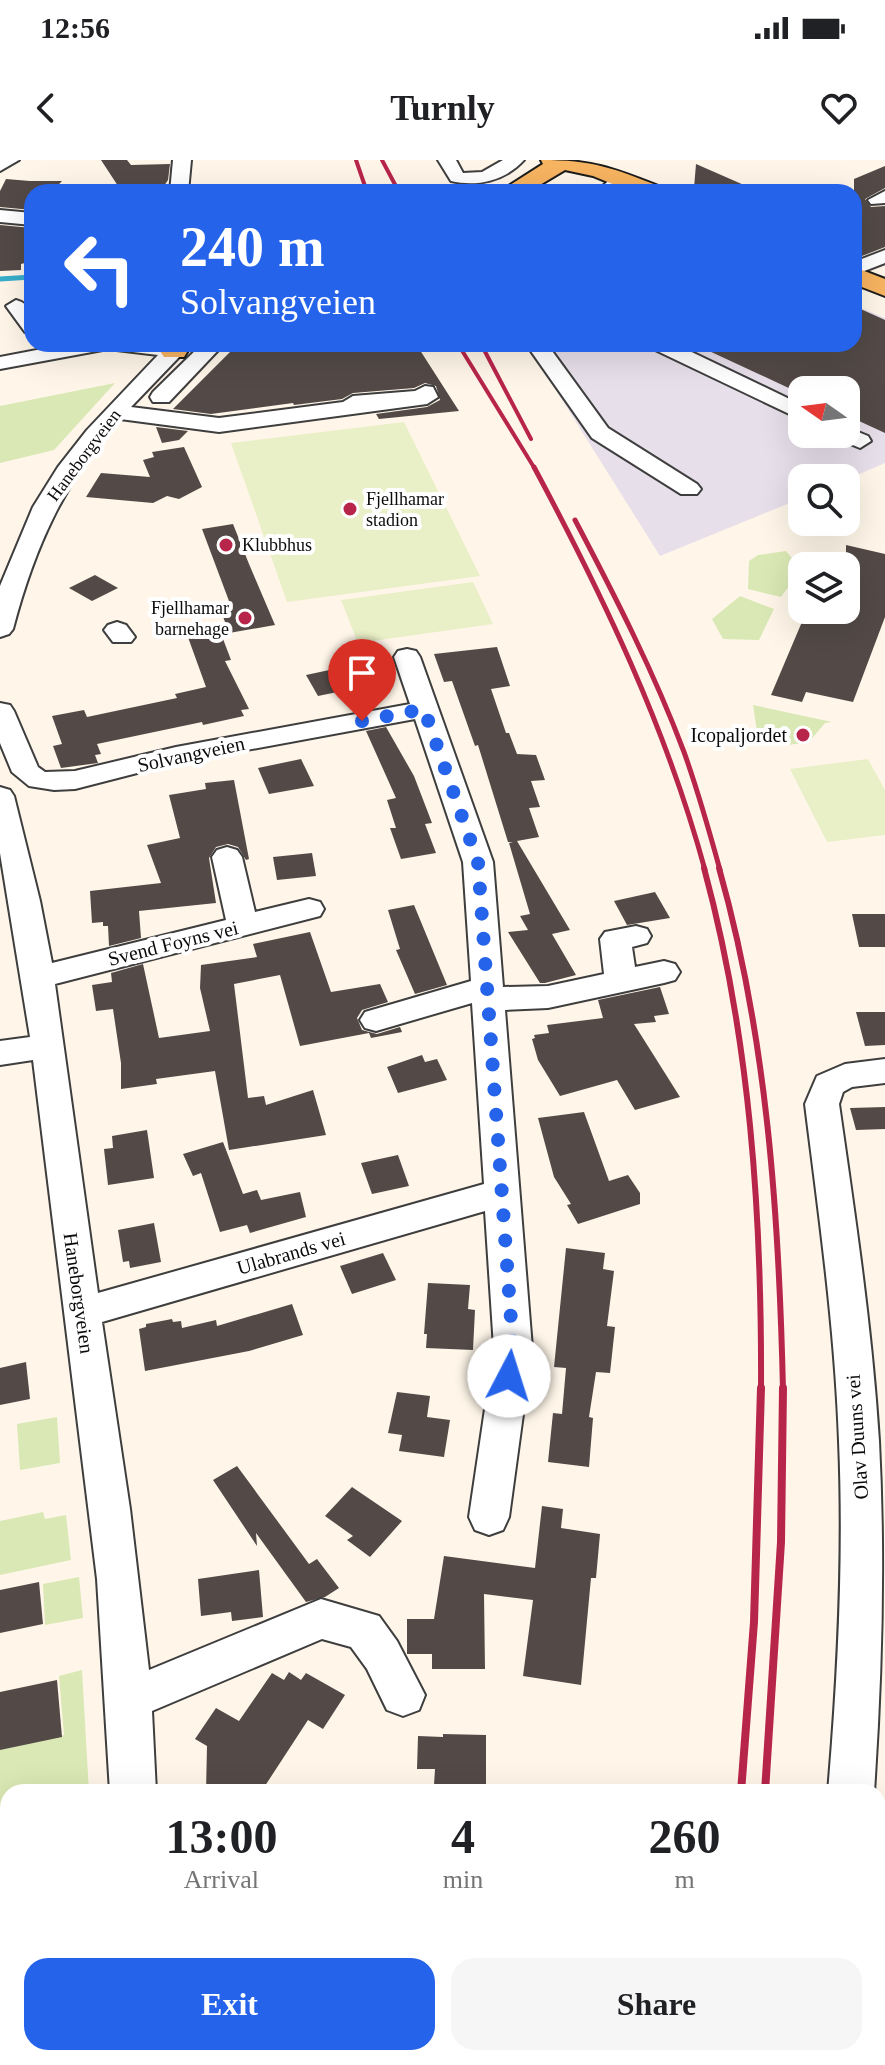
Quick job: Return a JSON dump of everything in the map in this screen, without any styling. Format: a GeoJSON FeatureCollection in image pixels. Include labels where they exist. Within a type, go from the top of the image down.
{"type":"FeatureCollection","features":[{"type":"Feature","properties":{"kind":"main road"},"geometry":{"type":"LineString","coordinates":[[524,184],[559,161],[609,184]]}},
{"type":"Feature","properties":{"kind":"main road"},"geometry":{"type":"LineString","coordinates":[[862,276],[885,288]]}},
{"type":"Feature","properties":{"kind":"street"},"geometry":{"type":"LineString","coordinates":[[0,166],[10,160]]}},
{"type":"Feature","properties":{"kind":"street"},"geometry":{"type":"LineString","coordinates":[[180,184],[182,160]]}},
{"type":"Feature","properties":{"kind":"street"},"geometry":{"type":"LineString","coordinates":[[447,160],[457,177],[471,179],[492,176],[515,160]]}},
{"type":"Feature","properties":{"kind":"street"},"geometry":{"type":"LineString","coordinates":[[0,216],[24,218]]}},
{"type":"Feature","properties":{"kind":"street"},"geometry":{"type":"LineString","coordinates":[[862,268],[885,256]]}},
{"type":"Feature","properties":{"kind":"street"},"geometry":{"type":"LineString","coordinates":[[16,306],[24,317]]}},
{"type":"Feature","properties":{"kind":"street"},"geometry":{"type":"LineString","coordinates":[[0,363],[36,352]]}},
{"type":"Feature","properties":{"kind":"street","name":"Haneborgveien"},"geometry":{"type":"LineString","coordinates":[[0,629],[4,598],[52,493],[115,412],[171,352]]}},
{"type":"Feature","properties":{"kind":"street"},"geometry":{"type":"LineString","coordinates":[[156,416],[160,397],[206,352]]}},
{"type":"Feature","properties":{"kind":"street"},"geometry":{"type":"LineString","coordinates":[[542,352],[600,433],[689,489]]}},
{"type":"Feature","properties":{"kind":"street"},"geometry":{"type":"LineString","coordinates":[[675,352],[788,406]]}},
{"type":"Feature","properties":{"kind":"street"},"geometry":{"type":"LineString","coordinates":[[115,412],[219,425],[427,397],[425,392]]}},
{"type":"Feature","properties":{"kind":"street"},"geometry":{"type":"LineString","coordinates":[[407,657],[478,862],[513,1348],[489,1517]]}},
{"type":"Feature","properties":{"kind":"street","name":"Solvangveien"},"geometry":{"type":"LineString","coordinates":[[0,711],[26,772],[39,780],[54,781],[75,780],[176,755],[424,709]]}},
{"type":"Feature","properties":{"kind":"street","name":"Haneborgveien"},"geometry":{"type":"LineString","coordinates":[[2,807],[10,876],[36,978],[82,1313],[125,1644],[133,1784]]}},
{"type":"Feature","properties":{"kind":"street"},"geometry":{"type":"LineString","coordinates":[[227,857],[243,926]]}},
{"type":"Feature","properties":{"kind":"street","name":"Svend Foyns vei"},"geometry":{"type":"LineString","coordinates":[[36,978],[309,909]]}},
{"type":"Feature","properties":{"kind":"street"},"geometry":{"type":"LineString","coordinates":[[620,980],[616,939],[636,936]]}},
{"type":"Feature","properties":{"kind":"street"},"geometry":{"type":"LineString","coordinates":[[376,1020],[488,993],[548,997],[664,972]]}},
{"type":"Feature","properties":{"kind":"street"},"geometry":{"type":"LineString","coordinates":[[0,1053],[45,1047]]}},
{"type":"Feature","properties":{"kind":"street","name":"Olav Duuns vei"},"geometry":{"type":"LineString","coordinates":[[852,1784],[872,1678],[873,1488],[849,1330],[822,1104],[829,1085],[845,1076],[885,1071]]}},
{"type":"Feature","properties":{"kind":"street","name":"Ulabrands vei"},"geometry":{"type":"LineString","coordinates":[[82,1313],[501,1193]]}},
{"type":"Feature","properties":{"kind":"street"},"geometry":{"type":"LineString","coordinates":[[130,1698],[321,1619],[364,1630],[382,1655],[403,1695]]}},
{"type":"Feature","properties":{"kind":"shaded area"},"geometry":{"type":"Polygon","coordinates":[[[862,308],[885,318],[885,463],[860,474],[860,464],[788,464],[788,504],[660,556],[532,352],[862,352],[862,308]]]}},
{"type":"Feature","properties":{"kind":"green space"},"geometry":{"type":"Polygon","coordinates":[[[115,383],[54,450],[0,463],[0,406],[115,383]]]}},
{"type":"Feature","properties":{"kind":"green space","name":"Fjellhamar stadion"},"geometry":{"type":"Polygon","coordinates":[[[404,422],[480,576],[287,602],[231,443],[404,422]]]}},
{"type":"Feature","properties":{"kind":"green space"},"geometry":{"type":"Polygon","coordinates":[[[786,551],[788,553],[788,587],[781,597],[748,589],[749,561],[758,555],[786,551]]]}},
{"type":"Feature","properties":{"kind":"green space"},"geometry":{"type":"Polygon","coordinates":[[[473,582],[493,624],[358,643],[341,600],[473,582]]]}},
{"type":"Feature","properties":{"kind":"green space"},"geometry":{"type":"Polygon","coordinates":[[[740,596],[774,609],[759,640],[723,639],[712,619],[740,596]]]}},
{"type":"Feature","properties":{"kind":"green space"},"geometry":{"type":"Polygon","coordinates":[[[753,705],[832,722],[825,723],[809,742],[788,745],[757,732],[753,705]]]}},
{"type":"Feature","properties":{"kind":"green space"},"geometry":{"type":"Polygon","coordinates":[[[868,759],[885,790],[885,835],[827,842],[790,769],[868,759]]]}},
{"type":"Feature","properties":{"kind":"green space"},"geometry":{"type":"Polygon","coordinates":[[[57,1417],[60,1463],[20,1470],[17,1424],[57,1417]]]}},
{"type":"Feature","properties":{"kind":"green space"},"geometry":{"type":"Polygon","coordinates":[[[43,1512],[45,1519],[66,1515],[71,1560],[0,1575],[0,1521],[43,1512]]]}},
{"type":"Feature","properties":{"kind":"green space"},"geometry":{"type":"Polygon","coordinates":[[[79,1577],[83,1618],[45,1625],[43,1584],[79,1577]]]}},
{"type":"Feature","properties":{"kind":"green space"},"geometry":{"type":"Polygon","coordinates":[[[82,1670],[89,1784],[0,1784],[0,1749],[64,1735],[59,1676],[82,1670]]]}},
{"type":"Feature","properties":{"kind":"building"},"geometry":{"type":"Polygon","coordinates":[[[101,160],[127,160],[131,165],[170,164],[165,184],[117,184],[101,160]]]}},
{"type":"Feature","properties":{"kind":"building"},"geometry":{"type":"Polygon","coordinates":[[[696,164],[742,184],[694,184],[696,164]]]}},
{"type":"Feature","properties":{"kind":"building"},"geometry":{"type":"Polygon","coordinates":[[[885,166],[885,188],[865,199],[871,207],[885,206],[885,247],[862,256],[862,184],[854,184],[854,179],[885,166]]]}},
{"type":"Feature","properties":{"kind":"building"},"geometry":{"type":"Polygon","coordinates":[[[6,179],[62,181],[59,184],[24,184],[24,209],[0,207],[0,191],[6,179]]]}},
{"type":"Feature","properties":{"kind":"building"},"geometry":{"type":"Polygon","coordinates":[[[0,225],[24,227],[24,263],[21,264],[21,270],[0,271],[0,225]]]}},
{"type":"Feature","properties":{"kind":"building"},"geometry":{"type":"Polygon","coordinates":[[[862,310],[885,320],[885,433],[860,421],[860,376],[788,376],[788,388],[711,352],[862,352],[862,310]]]}},
{"type":"Feature","properties":{"kind":"building"},"geometry":{"type":"Polygon","coordinates":[[[230,352],[421,352],[459,411],[379,419],[376,414],[427,407],[440,400],[436,386],[425,383],[414,388],[353,393],[342,399],[211,414],[173,409],[230,352]]]}},
{"type":"Feature","properties":{"kind":"building"},"geometry":{"type":"Polygon","coordinates":[[[156,427],[188,431],[179,440],[162,443],[156,427]]]}},
{"type":"Feature","properties":{"kind":"building"},"geometry":{"type":"Polygon","coordinates":[[[184,447],[202,487],[179,499],[167,496],[153,503],[86,497],[101,473],[150,477],[143,460],[154,457],[152,452],[184,447]]]}},
{"type":"Feature","properties":{"kind":"building"},"geometry":{"type":"Polygon","coordinates":[[[233,524],[275,625],[229,633],[221,611],[232,609],[202,529],[233,524]]]}},
{"type":"Feature","properties":{"kind":"building"},"geometry":{"type":"Polygon","coordinates":[[[846,545],[885,554],[885,617],[853,702],[806,692],[802,702],[771,695],[801,624],[860,624],[860,552],[846,552],[846,545]]]}},
{"type":"Feature","properties":{"kind":"building"},"geometry":{"type":"Polygon","coordinates":[[[95,575],[118,588],[92,601],[69,588],[95,575]]]}},
{"type":"Feature","properties":{"kind":"building"},"geometry":{"type":"Polygon","coordinates":[[[217,623],[231,660],[225,661],[249,709],[241,710],[244,716],[97,744],[101,754],[95,755],[98,763],[61,768],[53,746],[62,744],[52,716],[84,710],[87,717],[177,698],[175,694],[206,687],[185,629],[217,623]]]}},
{"type":"Feature","properties":{"kind":"building"},"geometry":{"type":"Polygon","coordinates":[[[497,647],[510,686],[491,689],[506,733],[509,733],[517,754],[536,755],[545,780],[531,781],[540,807],[529,808],[539,837],[517,841],[570,930],[552,934],[576,975],[545,983],[540,983],[508,932],[528,930],[520,916],[530,914],[509,843],[513,842],[508,842],[478,745],[475,746],[452,681],[444,682],[434,654],[497,647]]]}},
{"type":"Feature","properties":{"kind":"building"},"geometry":{"type":"Polygon","coordinates":[[[334,669],[347,690],[318,696],[306,675],[334,669]]]}},
{"type":"Feature","properties":{"kind":"building"},"geometry":{"type":"Polygon","coordinates":[[[386,727],[414,776],[432,823],[425,824],[436,853],[401,859],[390,828],[396,828],[387,800],[396,798],[366,731],[386,727]]]}},
{"type":"Feature","properties":{"kind":"building"},"geometry":{"type":"Polygon","coordinates":[[[301,759],[314,786],[269,794],[258,768],[301,759]]]}},
{"type":"Feature","properties":{"kind":"building"},"geometry":{"type":"Polygon","coordinates":[[[234,780],[249,859],[246,860],[238,847],[228,844],[216,847],[209,858],[216,903],[139,911],[141,938],[109,946],[108,926],[103,926],[103,922],[92,923],[90,891],[161,883],[147,845],[180,838],[169,795],[206,789],[205,783],[234,780]]]}},
{"type":"Feature","properties":{"kind":"building"},"geometry":{"type":"Polygon","coordinates":[[[312,853],[316,876],[277,880],[273,857],[312,853]]]}},
{"type":"Feature","properties":{"kind":"building"},"geometry":{"type":"Polygon","coordinates":[[[655,892],[670,918],[627,925],[614,901],[655,892]]]}},
{"type":"Feature","properties":{"kind":"building"},"geometry":{"type":"Polygon","coordinates":[[[414,905],[447,985],[415,994],[396,950],[400,949],[388,910],[414,905]]]}},
{"type":"Feature","properties":{"kind":"building"},"geometry":{"type":"Polygon","coordinates":[[[852,914],[885,914],[885,947],[859,947],[852,914]]]}},
{"type":"Feature","properties":{"kind":"building"},"geometry":{"type":"Polygon","coordinates":[[[310,932],[331,992],[380,984],[388,1002],[362,1010],[357,1018],[362,1030],[377,1034],[400,1027],[402,1032],[371,1038],[369,1033],[300,1046],[280,975],[234,984],[248,1098],[264,1096],[266,1105],[313,1090],[326,1135],[229,1150],[215,1071],[156,1079],[157,1084],[121,1089],[121,1063],[113,1009],[96,1011],[92,985],[112,982],[111,973],[143,964],[159,1038],[210,1031],[200,988],[201,965],[257,957],[253,944],[310,932]]]}},
{"type":"Feature","properties":{"kind":"building"},"geometry":{"type":"Polygon","coordinates":[[[660,987],[669,1014],[654,1016],[656,1022],[634,1024],[680,1097],[635,1110],[617,1080],[560,1096],[538,1060],[532,1039],[534,1035],[549,1033],[547,1025],[603,1018],[598,1000],[660,987]]]}},
{"type":"Feature","properties":{"kind":"building"},"geometry":{"type":"Polygon","coordinates":[[[856,1012],[885,1012],[885,1045],[865,1046],[856,1012]]]}},
{"type":"Feature","properties":{"kind":"building"},"geometry":{"type":"Polygon","coordinates":[[[422,1055],[425,1062],[437,1059],[447,1080],[398,1093],[387,1067],[422,1055]]]}},
{"type":"Feature","properties":{"kind":"building"},"geometry":{"type":"Polygon","coordinates":[[[885,1107],[885,1129],[856,1130],[850,1108],[885,1107]]]}},
{"type":"Feature","properties":{"kind":"building"},"geometry":{"type":"Polygon","coordinates":[[[584,1112],[609,1181],[628,1175],[640,1193],[640,1204],[578,1224],[567,1205],[571,1204],[554,1177],[538,1118],[584,1112]]]}},
{"type":"Feature","properties":{"kind":"building"},"geometry":{"type":"Polygon","coordinates":[[[147,1130],[154,1178],[108,1185],[104,1149],[113,1148],[112,1136],[147,1130]]]}},
{"type":"Feature","properties":{"kind":"building"},"geometry":{"type":"Polygon","coordinates":[[[223,1142],[243,1194],[257,1190],[261,1200],[300,1192],[306,1217],[250,1233],[247,1225],[220,1232],[201,1173],[193,1176],[183,1154],[223,1142]]]}},
{"type":"Feature","properties":{"kind":"building"},"geometry":{"type":"Polygon","coordinates":[[[398,1155],[409,1186],[372,1194],[361,1163],[398,1155]]]}},
{"type":"Feature","properties":{"kind":"building"},"geometry":{"type":"Polygon","coordinates":[[[154,1223],[161,1262],[130,1268],[129,1261],[123,1262],[118,1230],[154,1223]]]}},
{"type":"Feature","properties":{"kind":"building"},"geometry":{"type":"Polygon","coordinates":[[[566,1248],[605,1253],[603,1269],[614,1271],[607,1326],[615,1327],[610,1373],[596,1372],[589,1417],[593,1418],[589,1467],[548,1462],[553,1413],[562,1414],[566,1368],[554,1367],[566,1248]]]}},
{"type":"Feature","properties":{"kind":"building"},"geometry":{"type":"Polygon","coordinates":[[[383,1253],[396,1280],[352,1294],[340,1266],[383,1253]]]}},
{"type":"Feature","properties":{"kind":"building"},"geometry":{"type":"Polygon","coordinates":[[[428,1283],[470,1285],[468,1309],[475,1310],[473,1350],[426,1348],[427,1334],[424,1334],[428,1283]]]}},
{"type":"Feature","properties":{"kind":"building"},"geometry":{"type":"Polygon","coordinates":[[[292,1304],[303,1335],[249,1351],[145,1371],[139,1329],[146,1327],[146,1324],[172,1319],[173,1322],[181,1321],[182,1328],[216,1320],[217,1326],[292,1304]]]}},
{"type":"Feature","properties":{"kind":"building"},"geometry":{"type":"Polygon","coordinates":[[[26,1362],[30,1399],[0,1405],[0,1368],[26,1362]]]}},
{"type":"Feature","properties":{"kind":"building"},"geometry":{"type":"Polygon","coordinates":[[[397,1392],[430,1396],[427,1417],[450,1420],[444,1457],[399,1451],[402,1435],[388,1433],[397,1392]]]}},
{"type":"Feature","properties":{"kind":"building"},"geometry":{"type":"Polygon","coordinates":[[[237,1466],[309,1564],[317,1559],[339,1588],[325,1597],[306,1602],[256,1533],[257,1546],[213,1480],[237,1466]]]}},
{"type":"Feature","properties":{"kind":"building"},"geometry":{"type":"Polygon","coordinates":[[[352,1487],[402,1521],[370,1557],[347,1540],[353,1536],[325,1516],[352,1487]]]}},
{"type":"Feature","properties":{"kind":"building"},"geometry":{"type":"Polygon","coordinates":[[[542,1506],[563,1509],[561,1528],[600,1534],[596,1578],[591,1578],[581,1685],[523,1676],[533,1600],[484,1594],[485,1669],[432,1669],[432,1654],[407,1654],[407,1619],[434,1619],[444,1556],[535,1568],[542,1506]]]}},
{"type":"Feature","properties":{"kind":"building"},"geometry":{"type":"Polygon","coordinates":[[[259,1570],[263,1617],[232,1621],[231,1612],[201,1616],[198,1579],[259,1570]]]}},
{"type":"Feature","properties":{"kind":"building"},"geometry":{"type":"Polygon","coordinates":[[[39,1582],[43,1624],[0,1633],[0,1590],[39,1582]]]}},
{"type":"Feature","properties":{"kind":"building"},"geometry":{"type":"Polygon","coordinates":[[[289,1672],[301,1680],[306,1673],[345,1695],[323,1729],[308,1720],[266,1784],[206,1784],[207,1746],[195,1739],[216,1708],[239,1721],[272,1673],[284,1680],[289,1672]]]}},
{"type":"Feature","properties":{"kind":"building"},"geometry":{"type":"Polygon","coordinates":[[[57,1680],[62,1737],[0,1750],[0,1692],[57,1680]]]}},
{"type":"Feature","properties":{"kind":"building"},"geometry":{"type":"Polygon","coordinates":[[[443,1734],[486,1735],[486,1784],[434,1784],[435,1769],[417,1769],[418,1736],[443,1737],[443,1734]]]}},
{"type":"Feature","properties":{"kind":"waterway"},"geometry":{"type":"LineString","coordinates":[[0,279],[24,278]]}},
{"type":"Feature","properties":{"kind":"railway"},"geometry":{"type":"LineString","coordinates":[[356,160],[364,184]]}},
{"type":"Feature","properties":{"kind":"railway"},"geometry":{"type":"LineString","coordinates":[[382,160],[395,184]]}},
{"type":"Feature","properties":{"kind":"railway"},"geometry":{"type":"LineString","coordinates":[[463,352],[535,469]]}},
{"type":"Feature","properties":{"kind":"railway"},"geometry":{"type":"LineString","coordinates":[[485,352],[531,439]]}},
{"type":"Feature","properties":{"kind":"railway"},"geometry":{"type":"LineString","coordinates":[[534,467],[631,663],[672,765],[705,870]]}},
{"type":"Feature","properties":{"kind":"railway"},"geometry":{"type":"LineString","coordinates":[[575,520],[660,693],[694,781],[720,870]]}},
{"type":"Feature","properties":{"kind":"railway"},"geometry":{"type":"LineString","coordinates":[[704,868],[720,932],[743,1061],[756,1192],[761,1388]]}},
{"type":"Feature","properties":{"kind":"railway"},"geometry":{"type":"LineString","coordinates":[[719,868],[749,996],[768,1126],[778,1258],[783,1389]]}},
{"type":"Feature","properties":{"kind":"railway"},"geometry":{"type":"LineString","coordinates":[[742,1784],[754,1622],[761,1388]]}},
{"type":"Feature","properties":{"kind":"railway"},"geometry":{"type":"LineString","coordinates":[[766,1784],[781,1542],[783,1389]]}},
{"type":"Feature","properties":{"kind":"place","name":"Fjellhamar stadion"},"geometry":{"type":"Point","coordinates":[350,509]}},
{"type":"Feature","properties":{"kind":"place","name":"Klubbhus"},"geometry":{"type":"Point","coordinates":[226,545]}},
{"type":"Feature","properties":{"kind":"place","name":"Fjellhamar barnehage"},"geometry":{"type":"Point","coordinates":[245,618]}},
{"type":"Feature","properties":{"kind":"place","name":"Icopaljordet"},"geometry":{"type":"Point","coordinates":[803,735]}},
{"type":"Feature","properties":{"kind":"route"},"geometry":{"type":"LineString","coordinates":[[362,721],[424,709],[478,862],[513,1348],[509,1376]]}}]}
